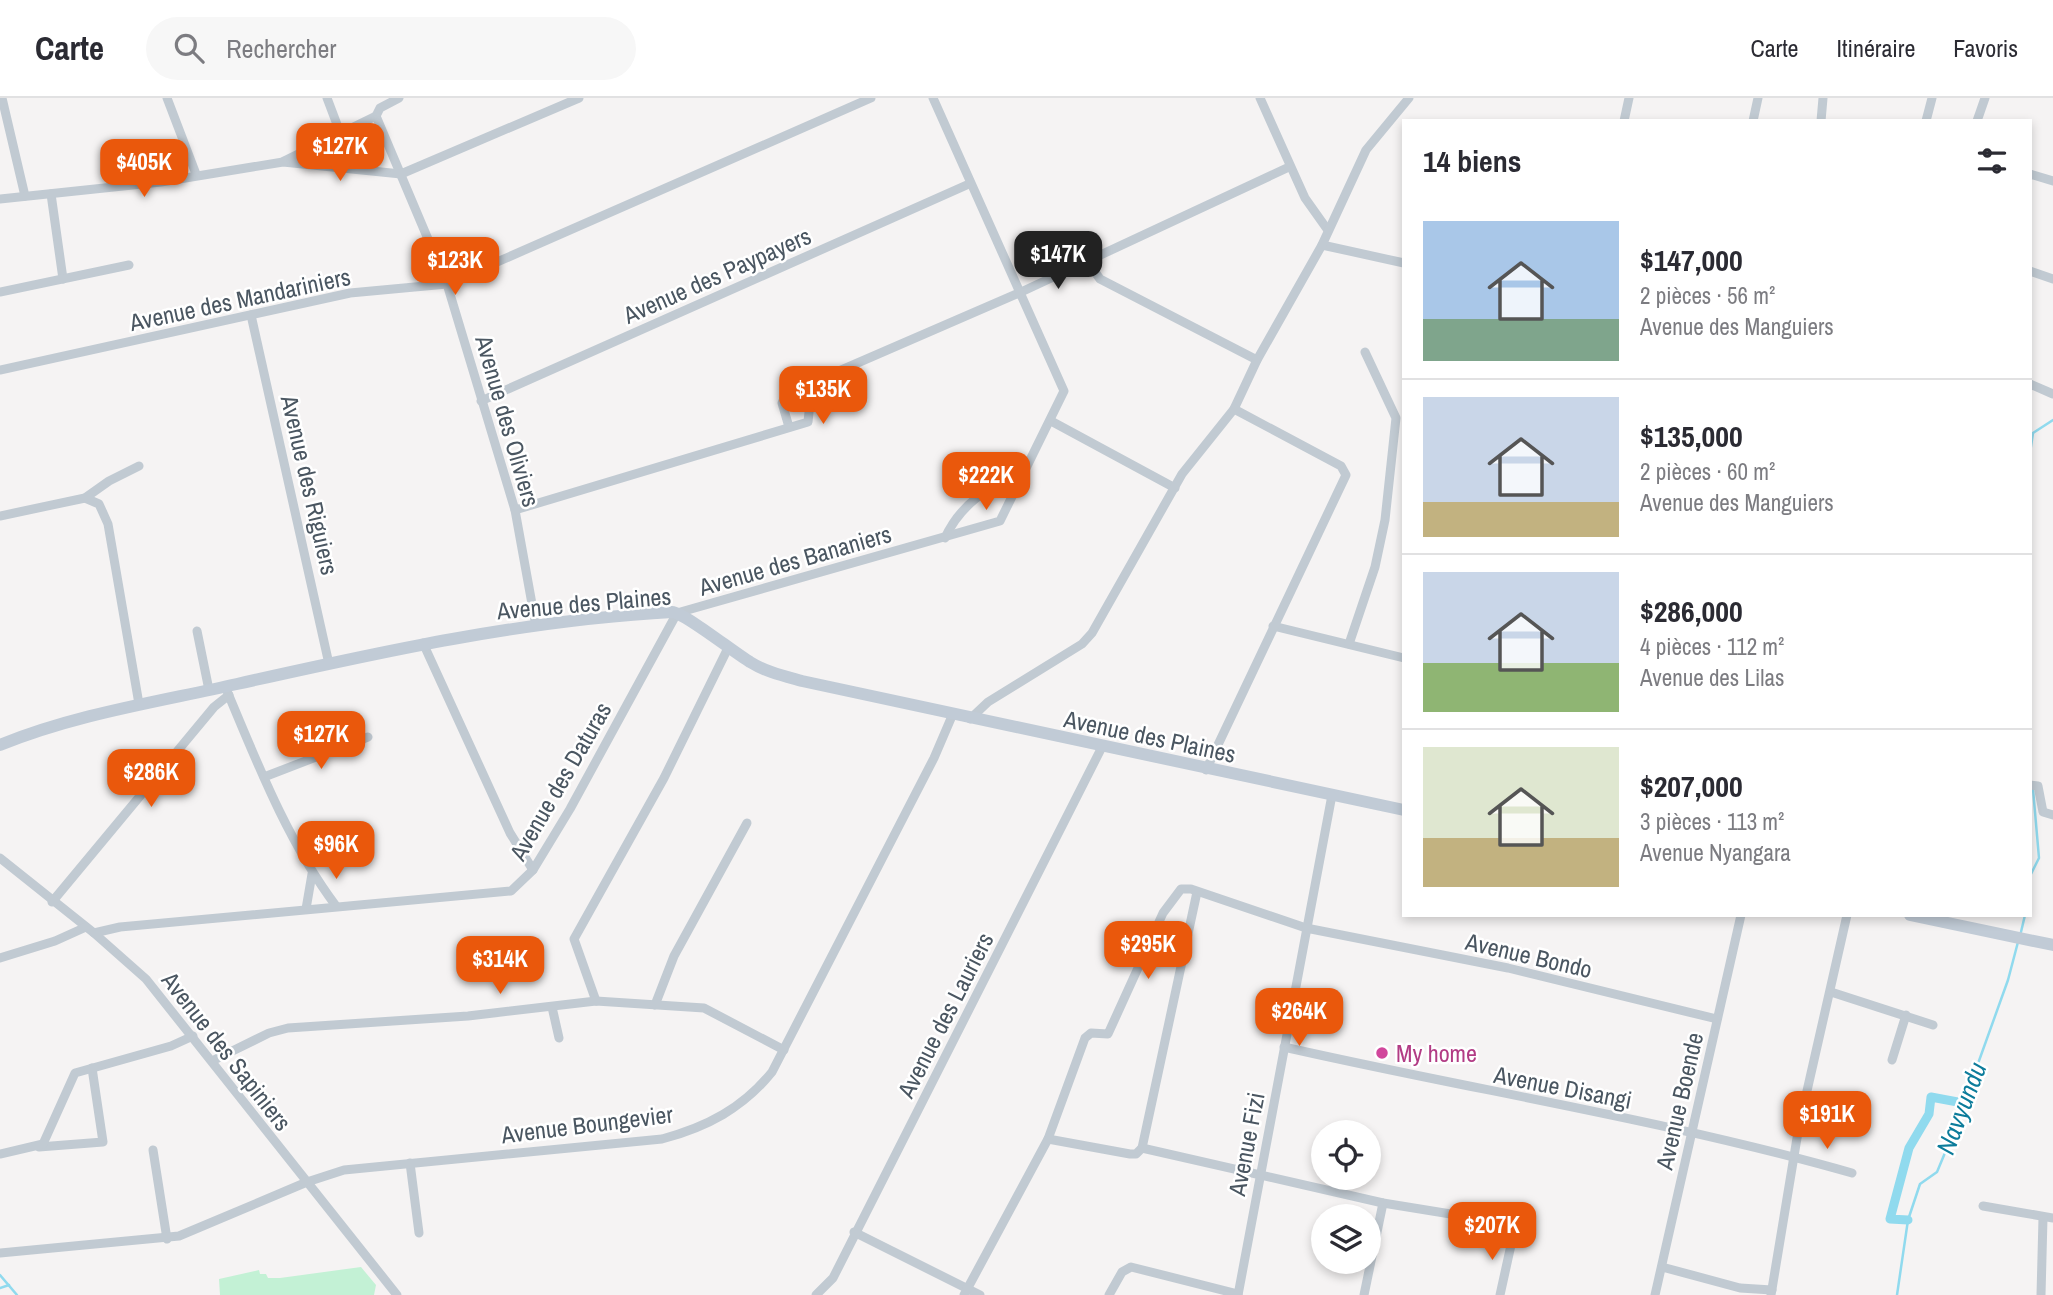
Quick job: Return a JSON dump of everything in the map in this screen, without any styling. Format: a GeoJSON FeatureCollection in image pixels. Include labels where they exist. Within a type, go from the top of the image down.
{"type":"FeatureCollection","features":[{"type":"Feature","properties":{"kind":"street"},"geometry":{"type":"LineString","coordinates":[[2,98],[25,196]]}},
{"type":"Feature","properties":{"kind":"street"},"geometry":{"type":"LineString","coordinates":[[167,98],[196,174]]}},
{"type":"Feature","properties":{"kind":"street"},"geometry":{"type":"LineString","coordinates":[[327,98],[341,135]]}},
{"type":"Feature","properties":{"kind":"street"},"geometry":{"type":"LineString","coordinates":[[283,162],[376,116],[380,108],[400,98]]}},
{"type":"Feature","properties":{"kind":"street"},"geometry":{"type":"LineString","coordinates":[[0,199],[161,182],[196,174],[283,162],[401,174],[579,98]]}},
{"type":"Feature","properties":{"kind":"street","name":"Avenue des Mandariniers"},"geometry":{"type":"LineString","coordinates":[[0,370],[350,293],[447,284],[871,98]]}},
{"type":"Feature","properties":{"kind":"street","name":"Avenue des Bananiers"},"geometry":{"type":"LineString","coordinates":[[677,612],[1000,521],[1051,421],[1064,391],[969,184],[933,98]]}},
{"type":"Feature","properties":{"kind":"street"},"geometry":{"type":"LineString","coordinates":[[1260,98],[1305,198],[1328,229]]}},
{"type":"Feature","properties":{"kind":"street"},"geometry":{"type":"LineString","coordinates":[[970,719],[988,702],[1088,639],[1175,488],[1204,443],[1234,409],[1257,360],[1322,245],[1366,150],[1409,98]]}},
{"type":"Feature","properties":{"kind":"street"},"geometry":{"type":"LineString","coordinates":[[1624,119],[1629,98]]}},
{"type":"Feature","properties":{"kind":"street"},"geometry":{"type":"LineString","coordinates":[[1753,119],[1758,98]]}},
{"type":"Feature","properties":{"kind":"street"},"geometry":{"type":"LineString","coordinates":[[1821,119],[1823,98]]}},
{"type":"Feature","properties":{"kind":"street"},"geometry":{"type":"LineString","coordinates":[[1927,119],[1932,98]]}},
{"type":"Feature","properties":{"kind":"street"},"geometry":{"type":"LineString","coordinates":[[1978,119],[1985,98]]}},
{"type":"Feature","properties":{"kind":"street","name":"Avenue des Oliviers"},"geometry":{"type":"LineString","coordinates":[[376,116],[447,284],[515,510],[536,626]]}},
{"type":"Feature","properties":{"kind":"street"},"geometry":{"type":"LineString","coordinates":[[789,427],[783,398],[1019,293],[1289,167]]}},
{"type":"Feature","properties":{"kind":"street"},"geometry":{"type":"LineString","coordinates":[[2032,175],[2053,181]]}},
{"type":"Feature","properties":{"kind":"street","name":"Avenue des Paypayers"},"geometry":{"type":"LineString","coordinates":[[481,401],[969,184]]}},
{"type":"Feature","properties":{"kind":"street"},"geometry":{"type":"LineString","coordinates":[[51,194],[62,279]]}},
{"type":"Feature","properties":{"kind":"street"},"geometry":{"type":"LineString","coordinates":[[1322,245],[1402,263]]}},
{"type":"Feature","properties":{"kind":"street"},"geometry":{"type":"LineString","coordinates":[[1087,261],[1100,279],[1257,360]]}},
{"type":"Feature","properties":{"kind":"street"},"geometry":{"type":"LineString","coordinates":[[0,292],[129,265]]}},
{"type":"Feature","properties":{"kind":"street"},"geometry":{"type":"LineString","coordinates":[[2032,272],[2053,279]]}},
{"type":"Feature","properties":{"kind":"street","name":"Avenue des Riguiers"},"geometry":{"type":"LineString","coordinates":[[251,315],[329,664]]}},
{"type":"Feature","properties":{"kind":"street"},"geometry":{"type":"LineString","coordinates":[[1349,644],[1375,567],[1400,419],[1365,352]]}},
{"type":"Feature","properties":{"kind":"street"},"geometry":{"type":"LineString","coordinates":[[515,510],[808,422],[812,383]]}},
{"type":"Feature","properties":{"kind":"street"},"geometry":{"type":"LineString","coordinates":[[2032,385],[2053,394]]}},
{"type":"Feature","properties":{"kind":"street"},"geometry":{"type":"LineString","coordinates":[[1206,770],[1345,480],[1345,470],[1234,409]]}},
{"type":"Feature","properties":{"kind":"street"},"geometry":{"type":"LineString","coordinates":[[1051,421],[1175,488]]}},
{"type":"Feature","properties":{"kind":"street"},"geometry":{"type":"LineString","coordinates":[[0,516],[85,498],[109,481],[139,466]]}},
{"type":"Feature","properties":{"kind":"street"},"geometry":{"type":"LineString","coordinates":[[945,538],[958,514],[1002,481],[1022,478]]}},
{"type":"Feature","properties":{"kind":"street"},"geometry":{"type":"LineString","coordinates":[[85,498],[105,512],[139,704]]}},
{"type":"Feature","properties":{"kind":"street","name":"Avenue des Plaines"},"geometry":{"type":"LineString","coordinates":[[0,744],[42,728],[139,704],[209,690],[227,691],[423,643],[536,626],[677,612],[765,670],[952,716],[1402,810]]}},
{"type":"Feature","properties":{"kind":"street","name":"Avenue des Daturas"},"geometry":{"type":"LineString","coordinates":[[94,933],[120,927],[336,906],[499,894],[519,885],[533,870],[677,612]]}},
{"type":"Feature","properties":{"kind":"street"},"geometry":{"type":"LineString","coordinates":[[1273,626],[1402,657]]}},
{"type":"Feature","properties":{"kind":"street"},"geometry":{"type":"LineString","coordinates":[[197,631],[209,690]]}},
{"type":"Feature","properties":{"kind":"street"},"geometry":{"type":"LineString","coordinates":[[423,643],[510,833],[533,870]]}},
{"type":"Feature","properties":{"kind":"street"},"geometry":{"type":"LineString","coordinates":[[596,1001],[594,987],[574,947],[574,939],[664,778],[728,648]]}},
{"type":"Feature","properties":{"kind":"street"},"geometry":{"type":"LineString","coordinates":[[52,902],[227,691],[264,777],[312,874],[336,906]]}},
{"type":"Feature","properties":{"kind":"street","name":"Avenue Boungevier"},"geometry":{"type":"LineString","coordinates":[[0,1253],[166,1239],[217,1223],[307,1182],[344,1170],[662,1139],[683,1134],[743,1104],[772,1072],[784,1050],[934,758],[952,716]]}},
{"type":"Feature","properties":{"kind":"street"},"geometry":{"type":"LineString","coordinates":[[264,777],[368,737]]}},
{"type":"Feature","properties":{"kind":"street","name":"Avenue des Lauriers"},"geometry":{"type":"LineString","coordinates":[[816,1295],[829,1285],[1102,747]]}},
{"type":"Feature","properties":{"kind":"street"},"geometry":{"type":"LineString","coordinates":[[2033,785],[2040,808],[2053,815]]}},
{"type":"Feature","properties":{"kind":"street","name":"Avenue Fizi"},"geometry":{"type":"LineString","coordinates":[[1238,1295],[1332,795]]}},
{"type":"Feature","properties":{"kind":"street"},"geometry":{"type":"LineString","coordinates":[[655,1005],[674,956],[747,823]]}},
{"type":"Feature","properties":{"kind":"street","name":"Avenue des Sapiniers"},"geometry":{"type":"LineString","coordinates":[[0,858],[135,967],[193,1036],[397,1295]]}},
{"type":"Feature","properties":{"kind":"street"},"geometry":{"type":"LineString","coordinates":[[306,909],[312,874]]}},
{"type":"Feature","properties":{"kind":"street","name":"Avenue Bondo"},"geometry":{"type":"LineString","coordinates":[[1048,1139],[1085,1038],[1091,1034],[1108,1034],[1141,958],[1174,895],[1181,889],[1307,928],[1508,968],[1717,1019]]}},
{"type":"Feature","properties":{"kind":"street"},"geometry":{"type":"LineString","coordinates":[[966,1292],[1048,1139],[1130,1154],[1136,1154],[1142,1148],[1197,892]]}},
{"type":"Feature","properties":{"kind":"street","name":"Avenue Boende"},"geometry":{"type":"LineString","coordinates":[[1655,1295],[1741,917]]}},
{"type":"Feature","properties":{"kind":"street"},"geometry":{"type":"LineString","coordinates":[[1662,1267],[1740,1288],[1772,1293],[1794,1157],[1847,917]]}},
{"type":"Feature","properties":{"kind":"street"},"geometry":{"type":"LineString","coordinates":[[1920,917],[2053,945]]}},
{"type":"Feature","properties":{"kind":"street"},"geometry":{"type":"LineString","coordinates":[[0,958],[55,941],[86,927]]}},
{"type":"Feature","properties":{"kind":"street"},"geometry":{"type":"LineString","coordinates":[[1831,992],[1933,1025]]}},
{"type":"Feature","properties":{"kind":"street"},"geometry":{"type":"LineString","coordinates":[[212,1061],[269,1033],[288,1028],[552,1007],[596,1001],[695,1006],[713,1011],[784,1050]]}},
{"type":"Feature","properties":{"kind":"street"},"geometry":{"type":"LineString","coordinates":[[552,1007],[559,1038]]}},
{"type":"Feature","properties":{"kind":"street"},"geometry":{"type":"LineString","coordinates":[[1892,1060],[1906,1015]]}},
{"type":"Feature","properties":{"kind":"street"},"geometry":{"type":"LineString","coordinates":[[39,1147],[75,1073],[158,1050],[193,1036]]}},
{"type":"Feature","properties":{"kind":"street","name":"Avenue Disangi"},"geometry":{"type":"LineString","coordinates":[[1284,1047],[1438,1082],[1692,1132],[1853,1173]]}},
{"type":"Feature","properties":{"kind":"street"},"geometry":{"type":"LineString","coordinates":[[0,1154],[39,1147],[103,1142],[92,1068]]}},
{"type":"Feature","properties":{"kind":"street"},"geometry":{"type":"LineString","coordinates":[[1142,1148],[1383,1203],[1502,1221],[1512,1227],[1513,1236],[1500,1295]]}},
{"type":"Feature","properties":{"kind":"street"},"geometry":{"type":"LineString","coordinates":[[153,1150],[166,1239]]}},
{"type":"Feature","properties":{"kind":"street"},"geometry":{"type":"LineString","coordinates":[[410,1163],[419,1233]]}},
{"type":"Feature","properties":{"kind":"street"},"geometry":{"type":"LineString","coordinates":[[1364,1295],[1383,1203]]}},
{"type":"Feature","properties":{"kind":"street"},"geometry":{"type":"LineString","coordinates":[[1983,1206],[2048,1218],[2041,1295]]}},
{"type":"Feature","properties":{"kind":"street"},"geometry":{"type":"LineString","coordinates":[[855,1232],[966,1292],[980,1295]]}},
{"type":"Feature","properties":{"kind":"street"},"geometry":{"type":"LineString","coordinates":[[1109,1295],[1118,1279],[1131,1267],[1238,1295]]}},
{"type":"Feature","properties":{"kind":"green space"},"geometry":{"type":"Polygon","coordinates":[[[361,1267],[376,1285],[374,1295],[220,1295],[219,1279],[259,1270],[260,1274],[266,1274],[268,1278],[280,1278],[361,1267]]]}},
{"type":"Feature","properties":{"kind":"waterway","name":"Navyundu"},"geometry":{"type":"LineString","coordinates":[[2032,440],[2033,433],[2053,420]]}},
{"type":"Feature","properties":{"kind":"waterway","name":"Navyundu"},"geometry":{"type":"LineString","coordinates":[[2032,872],[2039,858],[2033,789]]}},
{"type":"Feature","properties":{"kind":"waterway","name":"Navyundu"},"geometry":{"type":"LineString","coordinates":[[2021,932],[2025,917]]}},
{"type":"Feature","properties":{"kind":"waterway","name":"Navyundu"},"geometry":{"type":"LineString","coordinates":[[1897,1295],[1908,1220],[1920,1184],[1937,1172],[1952,1136],[2008,980],[2018,942]]}},
{"type":"Feature","properties":{"kind":"waterway"},"geometry":{"type":"LineString","coordinates":[[1908,1220],[1890,1219],[1909,1148],[1929,1114],[1931,1097],[1963,1103]]}},
{"type":"Feature","properties":{"kind":"waterway"},"geometry":{"type":"LineString","coordinates":[[0,1275],[17,1295]]}},
{"type":"Feature","properties":{"kind":"waterway"},"geometry":{"type":"LineString","coordinates":[[0,1288],[9,1285]]}},
{"type":"Feature","properties":{"kind":"place","name":"My home"},"geometry":{"type":"Point","coordinates":[1382,1053]}}]}
